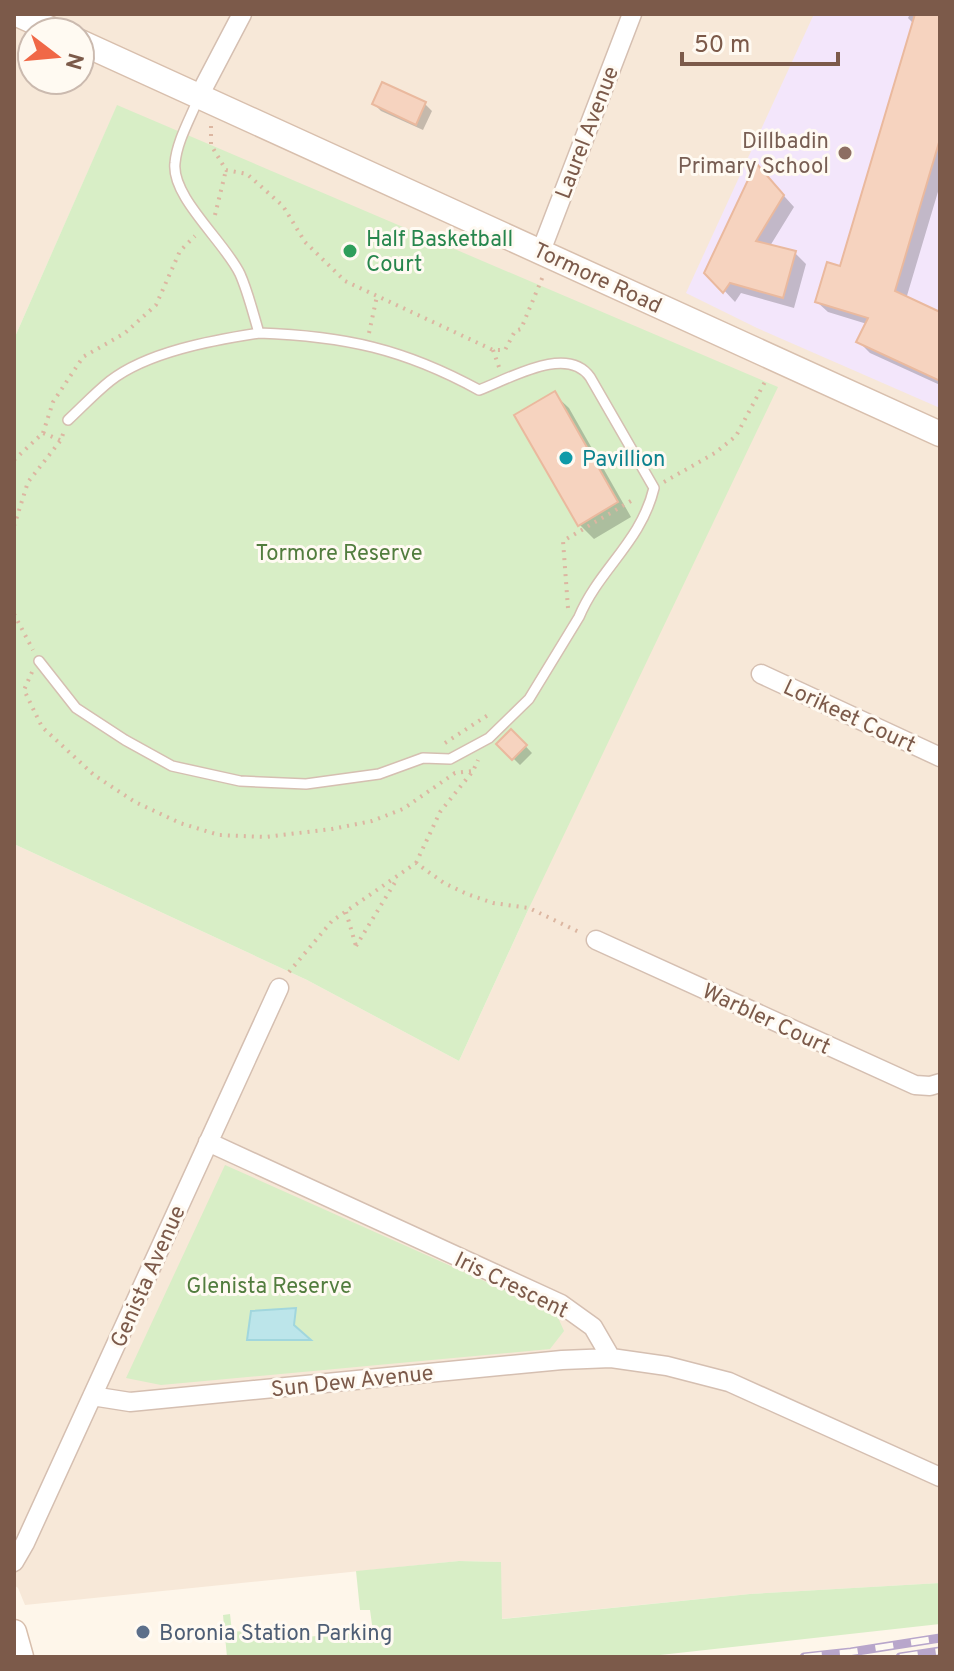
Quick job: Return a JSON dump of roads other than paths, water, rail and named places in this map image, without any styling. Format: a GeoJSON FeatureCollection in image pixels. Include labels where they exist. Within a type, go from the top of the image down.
{"type":"FeatureCollection","features":[{"type":"Feature","properties":{"kind":"street"},"geometry":{"type":"LineString","coordinates":[[199,96],[242,14]]}},
{"type":"Feature","properties":{"kind":"street","name":"Laurel Avenue"},"geometry":{"type":"LineString","coordinates":[[541,251],[632,14]]}},
{"type":"Feature","properties":{"kind":"street","name":"Tormore Road"},"geometry":{"type":"LineString","coordinates":[[96,49],[940,434]]}},
{"type":"Feature","properties":{"kind":"street","name":"Lorikeet Court"},"geometry":{"type":"LineString","coordinates":[[761,674],[940,757]]}},
{"type":"Feature","properties":{"kind":"street","name":"Warbler Court"},"geometry":{"type":"LineString","coordinates":[[596,940],[915,1085],[940,1083]]}},
{"type":"Feature","properties":{"kind":"street","name":"Genista Avenue"},"geometry":{"type":"LineString","coordinates":[[14,1562],[279,988]]}},
{"type":"Feature","properties":{"kind":"street","name":"Iris Crescent"},"geometry":{"type":"LineString","coordinates":[[208,1142],[561,1304],[593,1327],[611,1358]]}},
{"type":"Feature","properties":{"kind":"street"},"geometry":{"type":"LineString","coordinates":[[611,1358],[667,1366],[729,1382],[940,1477]]}},
{"type":"Feature","properties":{"kind":"street","name":"Sun Dew Avenue"},"geometry":{"type":"LineString","coordinates":[[92,1396],[130,1402],[547,1361],[611,1358]]}},
{"type":"Feature","properties":{"kind":"street"},"geometry":{"type":"LineString","coordinates":[[14,1632],[21,1657]]}},
{"type":"Feature","properties":{"kind":"lane"},"geometry":{"type":"LineString","coordinates":[[199,96],[174,164],[176,177],[183,194],[230,256],[241,276],[259,333]]}},
{"type":"Feature","properties":{"kind":"lane"},"geometry":{"type":"LineString","coordinates":[[39,661],[76,708],[172,766],[240,781],[306,784],[379,774],[423,758],[450,759],[489,738],[529,699],[585,603],[648,511],[654,488],[585,369],[562,362],[543,365],[479,390],[422,362],[367,345],[311,334],[259,333],[202,343],[137,366],[112,379],[68,420]]}},
{"type":"Feature","properties":{"kind":"water"},"geometry":{"type":"Polygon","coordinates":[[[296,1308],[294,1325],[311,1340],[247,1340],[251,1311],[296,1308]]]}},
{"type":"Feature","properties":{"kind":"railway"},"geometry":{"type":"LineString","coordinates":[[804,1657],[940,1638]]}},
{"type":"Feature","properties":{"kind":"railway"},"geometry":{"type":"LineString","coordinates":[[900,1657],[940,1651]]}},
{"type":"Feature","properties":{"kind":"place","name":"Dillbadin Primary School"},"geometry":{"type":"Point","coordinates":[845,153]}},
{"type":"Feature","properties":{"kind":"place","name":"Half Basketball Court"},"geometry":{"type":"Point","coordinates":[350,251]}},
{"type":"Feature","properties":{"kind":"place","name":"Pavillion"},"geometry":{"type":"Point","coordinates":[566,458]}},
{"type":"Feature","properties":{"kind":"place","name":"Boronia Station Parking"},"geometry":{"type":"Point","coordinates":[143,1632]}},
{"type":"Feature","properties":{"kind":"park label","name":"Tormore Reserve"},"geometry":{"type":"Point","coordinates":[339,552]}},
{"type":"Feature","properties":{"kind":"park label","name":"Glenista Reserve"},"geometry":{"type":"Point","coordinates":[269,1285]}}]}
